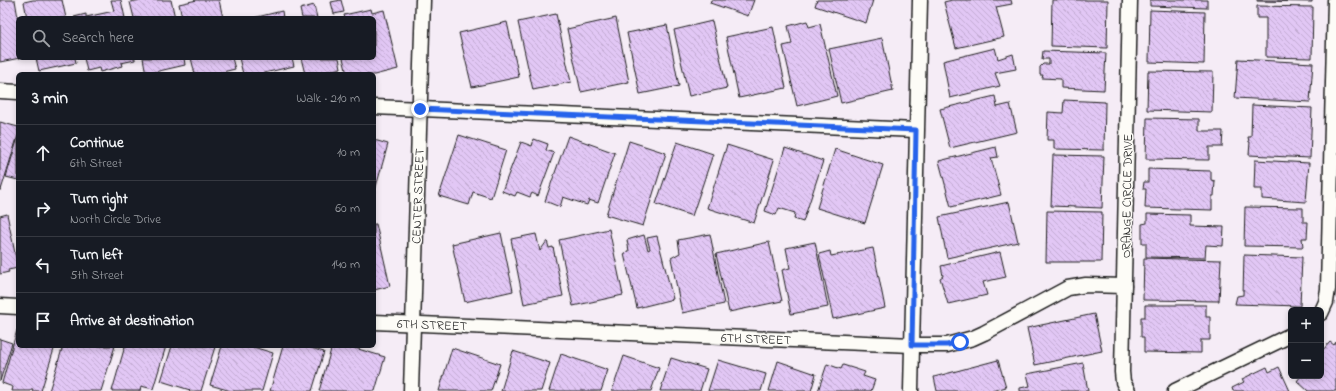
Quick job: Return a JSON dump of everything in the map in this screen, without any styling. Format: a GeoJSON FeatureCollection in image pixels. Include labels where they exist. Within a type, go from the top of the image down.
{"type":"FeatureCollection","features":[{"type":"Feature","properties":{"kind":"lane","name":"CENTER STREET"},"geometry":{"type":"LineString","coordinates":[[411,391],[423,0]]}},
{"type":"Feature","properties":{"kind":"lane"},"geometry":{"type":"LineString","coordinates":[[911,391],[920,0]]}},
{"type":"Feature","properties":{"kind":"lane","name":"ORANGE CIRCLE DRIVE"},"geometry":{"type":"LineString","coordinates":[[1128,391],[1123,382],[1122,372],[1130,0]]}},
{"type":"Feature","properties":{"kind":"lane"},"geometry":{"type":"LineString","coordinates":[[1324,307],[1328,289],[1335,0]]}},
{"type":"Feature","properties":{"kind":"lane"},"geometry":{"type":"LineString","coordinates":[[0,91],[16,92]]}},
{"type":"Feature","properties":{"kind":"lane"},"geometry":{"type":"LineString","coordinates":[[376,107],[916,130]]}},
{"type":"Feature","properties":{"kind":"lane","name":"6TH STREET"},"geometry":{"type":"LineString","coordinates":[[376,322],[912,345],[947,345],[973,338],[984,333],[1068,288],[1086,284],[1124,286]]}},
{"type":"Feature","properties":{"kind":"lane"},"geometry":{"type":"LineString","coordinates":[[0,306],[16,307]]}},
{"type":"Feature","properties":{"kind":"lane"},"geometry":{"type":"LineString","coordinates":[[1175,391],[1288,336]]}},
{"type":"Feature","properties":{"kind":"building"},"geometry":{"type":"Polygon","coordinates":[[[0,0],[15,0],[18,16],[16,16],[16,59],[0,62],[0,0]]]}},
{"type":"Feature","properties":{"kind":"building"},"geometry":{"type":"Polygon","coordinates":[[[33,0],[62,0],[66,16],[27,16],[24,2],[33,0]]]}},
{"type":"Feature","properties":{"kind":"building"},"geometry":{"type":"Polygon","coordinates":[[[111,0],[121,0],[125,16],[91,16],[114,11],[111,0]]]}},
{"type":"Feature","properties":{"kind":"building"},"geometry":{"type":"Polygon","coordinates":[[[141,0],[171,0],[175,16],[134,16],[130,2],[141,0]]]}},
{"type":"Feature","properties":{"kind":"building"},"geometry":{"type":"Polygon","coordinates":[[[197,0],[219,0],[223,16],[182,16],[179,4],[197,0]]]}},
{"type":"Feature","properties":{"kind":"building"},"geometry":{"type":"Polygon","coordinates":[[[341,0],[344,12],[334,14],[331,2],[341,0]]]}},
{"type":"Feature","properties":{"kind":"building"},"geometry":{"type":"Polygon","coordinates":[[[711,0],[754,0],[748,16],[710,3],[711,0]]]}},
{"type":"Feature","properties":{"kind":"building"},"geometry":{"type":"Polygon","coordinates":[[[817,0],[873,0],[866,23],[815,6],[817,0]]]}},
{"type":"Feature","properties":{"kind":"building"},"geometry":{"type":"Polygon","coordinates":[[[952,0],[1011,0],[1012,4],[996,7],[1004,37],[956,48],[944,2],[952,0]]]}},
{"type":"Feature","properties":{"kind":"building"},"geometry":{"type":"Polygon","coordinates":[[[1052,0],[1108,0],[1107,48],[1051,46],[1052,0]]]}},
{"type":"Feature","properties":{"kind":"building"},"geometry":{"type":"Polygon","coordinates":[[[1150,0],[1207,0],[1207,8],[1150,6],[1150,0]]]}},
{"type":"Feature","properties":{"kind":"building"},"geometry":{"type":"Polygon","coordinates":[[[1312,0],[1312,2],[1257,1],[1312,0]]]}},
{"type":"Feature","properties":{"kind":"building"},"geometry":{"type":"Polygon","coordinates":[[[314,5],[317,16],[302,16],[300,9],[314,5]]]}},
{"type":"Feature","properties":{"kind":"building"},"geometry":{"type":"Polygon","coordinates":[[[1257,6],[1313,7],[1312,58],[1266,57],[1266,18],[1257,18],[1257,6]]]}},
{"type":"Feature","properties":{"kind":"building"},"geometry":{"type":"Polygon","coordinates":[[[371,9],[372,13],[384,10],[398,69],[376,74],[376,72],[346,72],[344,60],[376,60],[376,16],[344,15],[371,9]]]}},
{"type":"Feature","properties":{"kind":"building"},"geometry":{"type":"Polygon","coordinates":[[[1150,10],[1205,12],[1204,64],[1149,62],[1150,10]]]}},
{"type":"Feature","properties":{"kind":"building"},"geometry":{"type":"Polygon","coordinates":[[[282,11],[283,16],[261,16],[282,11]]]}},
{"type":"Feature","properties":{"kind":"building"},"geometry":{"type":"Polygon","coordinates":[[[556,14],[571,82],[533,90],[518,22],[556,14]]]}},
{"type":"Feature","properties":{"kind":"building"},"geometry":{"type":"Polygon","coordinates":[[[616,18],[629,82],[581,92],[567,29],[616,18]]]}},
{"type":"Feature","properties":{"kind":"building"},"geometry":{"type":"Polygon","coordinates":[[[712,21],[727,88],[689,96],[674,30],[712,21]]]}},
{"type":"Feature","properties":{"kind":"building"},"geometry":{"type":"Polygon","coordinates":[[[807,21],[809,27],[820,24],[837,96],[797,106],[783,46],[792,44],[788,26],[807,21]]]}},
{"type":"Feature","properties":{"kind":"building"},"geometry":{"type":"Polygon","coordinates":[[[507,22],[519,77],[472,87],[459,33],[507,22]]]}},
{"type":"Feature","properties":{"kind":"building"},"geometry":{"type":"Polygon","coordinates":[[[667,25],[679,86],[640,94],[627,33],[667,25]]]}},
{"type":"Feature","properties":{"kind":"building"},"geometry":{"type":"Polygon","coordinates":[[[773,27],[786,88],[739,98],[726,37],[773,27]]]}},
{"type":"Feature","properties":{"kind":"building"},"geometry":{"type":"Polygon","coordinates":[[[882,38],[893,91],[841,103],[829,49],[882,38]]]}},
{"type":"Feature","properties":{"kind":"building"},"geometry":{"type":"Polygon","coordinates":[[[995,48],[998,59],[1013,54],[1016,69],[995,73],[1000,86],[950,98],[943,61],[995,48]]]}},
{"type":"Feature","properties":{"kind":"building"},"geometry":{"type":"Polygon","coordinates":[[[1043,51],[1106,53],[1104,90],[1061,88],[1061,79],[1042,78],[1043,75],[1040,75],[1040,67],[1043,64],[1049,64],[1049,59],[1042,59],[1043,51]]]}},
{"type":"Feature","properties":{"kind":"building"},"geometry":{"type":"Polygon","coordinates":[[[1238,59],[1313,63],[1310,102],[1235,98],[1238,59]]]}},
{"type":"Feature","properties":{"kind":"building"},"geometry":{"type":"Polygon","coordinates":[[[36,60],[75,60],[76,63],[39,71],[36,60]]]}},
{"type":"Feature","properties":{"kind":"building"},"geometry":{"type":"Polygon","coordinates":[[[84,60],[135,60],[121,63],[122,66],[100,72],[99,68],[87,71],[84,60]]]}},
{"type":"Feature","properties":{"kind":"building"},"geometry":{"type":"Polygon","coordinates":[[[143,60],[184,60],[185,65],[155,72],[146,72],[143,60]]]}},
{"type":"Feature","properties":{"kind":"building"},"geometry":{"type":"Polygon","coordinates":[[[192,60],[233,60],[235,69],[223,72],[194,72],[192,60]]]}},
{"type":"Feature","properties":{"kind":"building"},"geometry":{"type":"Polygon","coordinates":[[[240,60],[292,60],[294,66],[268,72],[242,72],[240,60]]]}},
{"type":"Feature","properties":{"kind":"building"},"geometry":{"type":"Polygon","coordinates":[[[302,60],[339,60],[341,68],[328,72],[304,72],[302,60]]]}},
{"type":"Feature","properties":{"kind":"building"},"geometry":{"type":"Polygon","coordinates":[[[1148,71],[1213,72],[1212,112],[1147,110],[1148,71]]]}},
{"type":"Feature","properties":{"kind":"building"},"geometry":{"type":"Polygon","coordinates":[[[995,96],[997,107],[1010,104],[1017,132],[950,148],[940,109],[995,96]]]}},
{"type":"Feature","properties":{"kind":"building"},"geometry":{"type":"Polygon","coordinates":[[[1064,100],[1105,102],[1104,150],[1054,149],[1054,140],[1047,140],[1048,112],[1063,113],[1064,100]]]}},
{"type":"Feature","properties":{"kind":"building"},"geometry":{"type":"Polygon","coordinates":[[[1252,105],[1312,108],[1310,158],[1249,155],[1250,142],[1248,137],[1251,137],[1252,105]]]}},
{"type":"Feature","properties":{"kind":"building"},"geometry":{"type":"Polygon","coordinates":[[[1147,118],[1199,119],[1199,131],[1223,131],[1222,147],[1209,147],[1209,160],[1146,159],[1147,118]]]}},
{"type":"Feature","properties":{"kind":"building"},"geometry":{"type":"Polygon","coordinates":[[[0,122],[16,126],[16,141],[0,190],[0,122]]]}},
{"type":"Feature","properties":{"kind":"building"},"geometry":{"type":"Polygon","coordinates":[[[459,135],[506,150],[491,198],[473,192],[469,205],[439,196],[459,135]]]}},
{"type":"Feature","properties":{"kind":"building"},"geometry":{"type":"Polygon","coordinates":[[[568,136],[615,153],[598,203],[589,200],[587,205],[563,197],[560,207],[545,201],[568,136]]]}},
{"type":"Feature","properties":{"kind":"building"},"geometry":{"type":"Polygon","coordinates":[[[534,139],[548,144],[546,150],[554,153],[538,196],[532,193],[530,197],[517,192],[515,196],[502,191],[521,142],[532,146],[534,139]]]}},
{"type":"Feature","properties":{"kind":"building"},"geometry":{"type":"Polygon","coordinates":[[[376,141],[388,144],[376,187],[376,141]]]}},
{"type":"Feature","properties":{"kind":"building"},"geometry":{"type":"Polygon","coordinates":[[[629,141],[666,153],[643,226],[606,215],[629,141]]]}},
{"type":"Feature","properties":{"kind":"building"},"geometry":{"type":"Polygon","coordinates":[[[677,142],[713,154],[692,216],[656,204],[677,142]]]}},
{"type":"Feature","properties":{"kind":"building"},"geometry":{"type":"Polygon","coordinates":[[[16,144],[16,180],[6,177],[16,144]]]}},
{"type":"Feature","properties":{"kind":"building"},"geometry":{"type":"Polygon","coordinates":[[[727,145],[774,160],[754,223],[707,208],[727,145]]]}},
{"type":"Feature","properties":{"kind":"building"},"geometry":{"type":"Polygon","coordinates":[[[996,147],[998,157],[991,158],[1001,195],[951,207],[939,161],[996,147]]]}},
{"type":"Feature","properties":{"kind":"building"},"geometry":{"type":"Polygon","coordinates":[[[785,148],[823,161],[803,222],[794,219],[795,213],[779,208],[776,215],[765,211],[785,148]]]}},
{"type":"Feature","properties":{"kind":"building"},"geometry":{"type":"Polygon","coordinates":[[[835,149],[883,165],[865,223],[817,208],[835,149]]]}},
{"type":"Feature","properties":{"kind":"building"},"geometry":{"type":"Polygon","coordinates":[[[1053,155],[1104,156],[1102,208],[1051,206],[1053,155]]]}},
{"type":"Feature","properties":{"kind":"building"},"geometry":{"type":"Polygon","coordinates":[[[1255,160],[1309,163],[1306,202],[1262,199],[1262,189],[1254,189],[1255,160]]]}},
{"type":"Feature","properties":{"kind":"building"},"geometry":{"type":"Polygon","coordinates":[[[1148,169],[1211,171],[1211,180],[1215,181],[1214,196],[1212,196],[1212,210],[1145,208],[1146,189],[1143,189],[1144,182],[1148,182],[1148,169]]]}},
{"type":"Feature","properties":{"kind":"building"},"geometry":{"type":"Polygon","coordinates":[[[1009,202],[1018,242],[947,258],[939,217],[1009,202]]]}},
{"type":"Feature","properties":{"kind":"building"},"geometry":{"type":"Polygon","coordinates":[[[1245,207],[1303,208],[1303,222],[1308,222],[1307,238],[1302,238],[1303,247],[1244,246],[1245,207]]]}},
{"type":"Feature","properties":{"kind":"building"},"geometry":{"type":"Polygon","coordinates":[[[1047,211],[1102,212],[1101,262],[1046,262],[1047,211]]]}},
{"type":"Feature","properties":{"kind":"building"},"geometry":{"type":"Polygon","coordinates":[[[7,214],[16,258],[16,268],[0,274],[0,216],[7,214]]]}},
{"type":"Feature","properties":{"kind":"building"},"geometry":{"type":"Polygon","coordinates":[[[1147,214],[1190,215],[1190,226],[1224,227],[1223,246],[1206,245],[1205,258],[1146,257],[1146,243],[1142,243],[1142,224],[1147,223],[1147,214]]]}},
{"type":"Feature","properties":{"kind":"building"},"geometry":{"type":"Polygon","coordinates":[[[376,224],[390,286],[376,290],[376,224]]]}},
{"type":"Feature","properties":{"kind":"building"},"geometry":{"type":"Polygon","coordinates":[[[609,229],[623,295],[573,306],[559,240],[609,229]]]}},
{"type":"Feature","properties":{"kind":"building"},"geometry":{"type":"Polygon","coordinates":[[[501,233],[513,291],[465,302],[452,244],[501,233]]]}},
{"type":"Feature","properties":{"kind":"building"},"geometry":{"type":"Polygon","coordinates":[[[536,234],[540,251],[547,241],[549,248],[553,247],[563,296],[524,304],[511,239],[536,234]]]}},
{"type":"Feature","properties":{"kind":"building"},"geometry":{"type":"Polygon","coordinates":[[[710,234],[724,304],[682,313],[671,258],[680,253],[678,240],[710,234]]]}},
{"type":"Feature","properties":{"kind":"building"},"geometry":{"type":"Polygon","coordinates":[[[644,235],[648,250],[650,249],[647,238],[657,236],[673,299],[637,308],[624,254],[629,251],[627,240],[644,235]]]}},
{"type":"Feature","properties":{"kind":"building"},"geometry":{"type":"Polygon","coordinates":[[[769,242],[782,301],[729,312],[716,254],[769,242]]]}},
{"type":"Feature","properties":{"kind":"building"},"geometry":{"type":"Polygon","coordinates":[[[815,242],[828,307],[791,314],[782,270],[790,268],[786,248],[815,242]]]}},
{"type":"Feature","properties":{"kind":"building"},"geometry":{"type":"Polygon","coordinates":[[[873,248],[885,308],[833,319],[819,254],[830,251],[831,256],[873,248]]]}},
{"type":"Feature","properties":{"kind":"building"},"geometry":{"type":"Polygon","coordinates":[[[1000,252],[1006,277],[983,282],[987,295],[948,304],[940,278],[943,276],[941,266],[1000,252]]]}},
{"type":"Feature","properties":{"kind":"building"},"geometry":{"type":"Polygon","coordinates":[[[1244,255],[1302,257],[1300,306],[1235,304],[1237,296],[1243,295],[1244,255]]]}},
{"type":"Feature","properties":{"kind":"building"},"geometry":{"type":"Polygon","coordinates":[[[1144,258],[1221,260],[1219,301],[1143,300],[1144,258]]]}},
{"type":"Feature","properties":{"kind":"building"},"geometry":{"type":"Polygon","coordinates":[[[1145,305],[1206,305],[1206,317],[1210,317],[1210,340],[1201,340],[1201,353],[1144,352],[1144,337],[1141,337],[1141,317],[1145,317],[1145,305]]]}},
{"type":"Feature","properties":{"kind":"building"},"geometry":{"type":"Polygon","coordinates":[[[1094,314],[1102,351],[1035,365],[1027,328],[1094,314]]]}},
{"type":"Feature","properties":{"kind":"building"},"geometry":{"type":"Polygon","coordinates":[[[16,334],[16,348],[54,348],[41,391],[32,391],[33,389],[31,389],[30,391],[12,391],[13,387],[2,383],[16,334]]]}},
{"type":"Feature","properties":{"kind":"building"},"geometry":{"type":"Polygon","coordinates":[[[0,339],[12,343],[0,381],[0,339]]]}},
{"type":"Feature","properties":{"kind":"building"},"geometry":{"type":"Polygon","coordinates":[[[1330,342],[1334,345],[1336,342],[1336,391],[1308,391],[1297,381],[1299,379],[1324,379],[1324,349],[1330,342]]]}},
{"type":"Feature","properties":{"kind":"building"},"geometry":{"type":"Polygon","coordinates":[[[62,348],[114,348],[101,391],[49,391],[62,348]]]}},
{"type":"Feature","properties":{"kind":"building"},"geometry":{"type":"Polygon","coordinates":[[[124,348],[165,348],[153,389],[141,386],[140,391],[112,391],[124,348]]]}},
{"type":"Feature","properties":{"kind":"building"},"geometry":{"type":"Polygon","coordinates":[[[171,348],[215,348],[201,391],[189,391],[190,390],[161,381],[171,348]]]}},
{"type":"Feature","properties":{"kind":"building"},"geometry":{"type":"Polygon","coordinates":[[[221,348],[257,348],[273,353],[262,391],[231,391],[210,385],[221,348]]]}},
{"type":"Feature","properties":{"kind":"building"},"geometry":{"type":"Polygon","coordinates":[[[282,348],[311,348],[324,352],[312,391],[270,391],[282,348]]]}},
{"type":"Feature","properties":{"kind":"building"},"geometry":{"type":"Polygon","coordinates":[[[331,348],[355,348],[385,357],[375,391],[319,391],[331,348]]]}},
{"type":"Feature","properties":{"kind":"building"},"geometry":{"type":"Polygon","coordinates":[[[452,348],[500,364],[491,391],[439,391],[452,348]]]}},
{"type":"Feature","properties":{"kind":"building"},"geometry":{"type":"Polygon","coordinates":[[[513,351],[550,363],[541,391],[501,391],[513,351]]]}},
{"type":"Feature","properties":{"kind":"building"},"geometry":{"type":"Polygon","coordinates":[[[561,354],[608,370],[601,391],[549,391],[561,354]]]}},
{"type":"Feature","properties":{"kind":"building"},"geometry":{"type":"Polygon","coordinates":[[[624,356],[659,368],[651,391],[612,391],[624,356]]]}},
{"type":"Feature","properties":{"kind":"building"},"geometry":{"type":"Polygon","coordinates":[[[671,358],[707,369],[700,391],[660,391],[671,358]]]}},
{"type":"Feature","properties":{"kind":"building"},"geometry":{"type":"Polygon","coordinates":[[[718,360],[766,374],[761,391],[708,391],[718,360]]]}},
{"type":"Feature","properties":{"kind":"building"},"geometry":{"type":"Polygon","coordinates":[[[998,360],[1006,387],[992,391],[937,391],[934,377],[998,360]]]}},
{"type":"Feature","properties":{"kind":"building"},"geometry":{"type":"Polygon","coordinates":[[[778,361],[816,374],[811,391],[769,391],[778,361]]]}},
{"type":"Feature","properties":{"kind":"building"},"geometry":{"type":"Polygon","coordinates":[[[1083,363],[1088,391],[1020,391],[1020,388],[1030,386],[1027,374],[1083,363]]]}},
{"type":"Feature","properties":{"kind":"building"},"geometry":{"type":"Polygon","coordinates":[[[827,364],[841,369],[843,365],[865,372],[863,376],[875,380],[871,391],[818,391],[827,364]]]}},
{"type":"Feature","properties":{"kind":"building"},"geometry":{"type":"Polygon","coordinates":[[[1267,367],[1269,372],[1279,367],[1290,391],[1233,391],[1232,388],[1244,382],[1242,379],[1267,367]]]}},
{"type":"Feature","properties":{"kind":"route"},"geometry":{"type":"LineString","coordinates":[[420,109],[916,130],[912,345],[933,346],[960,342]]}}]}
